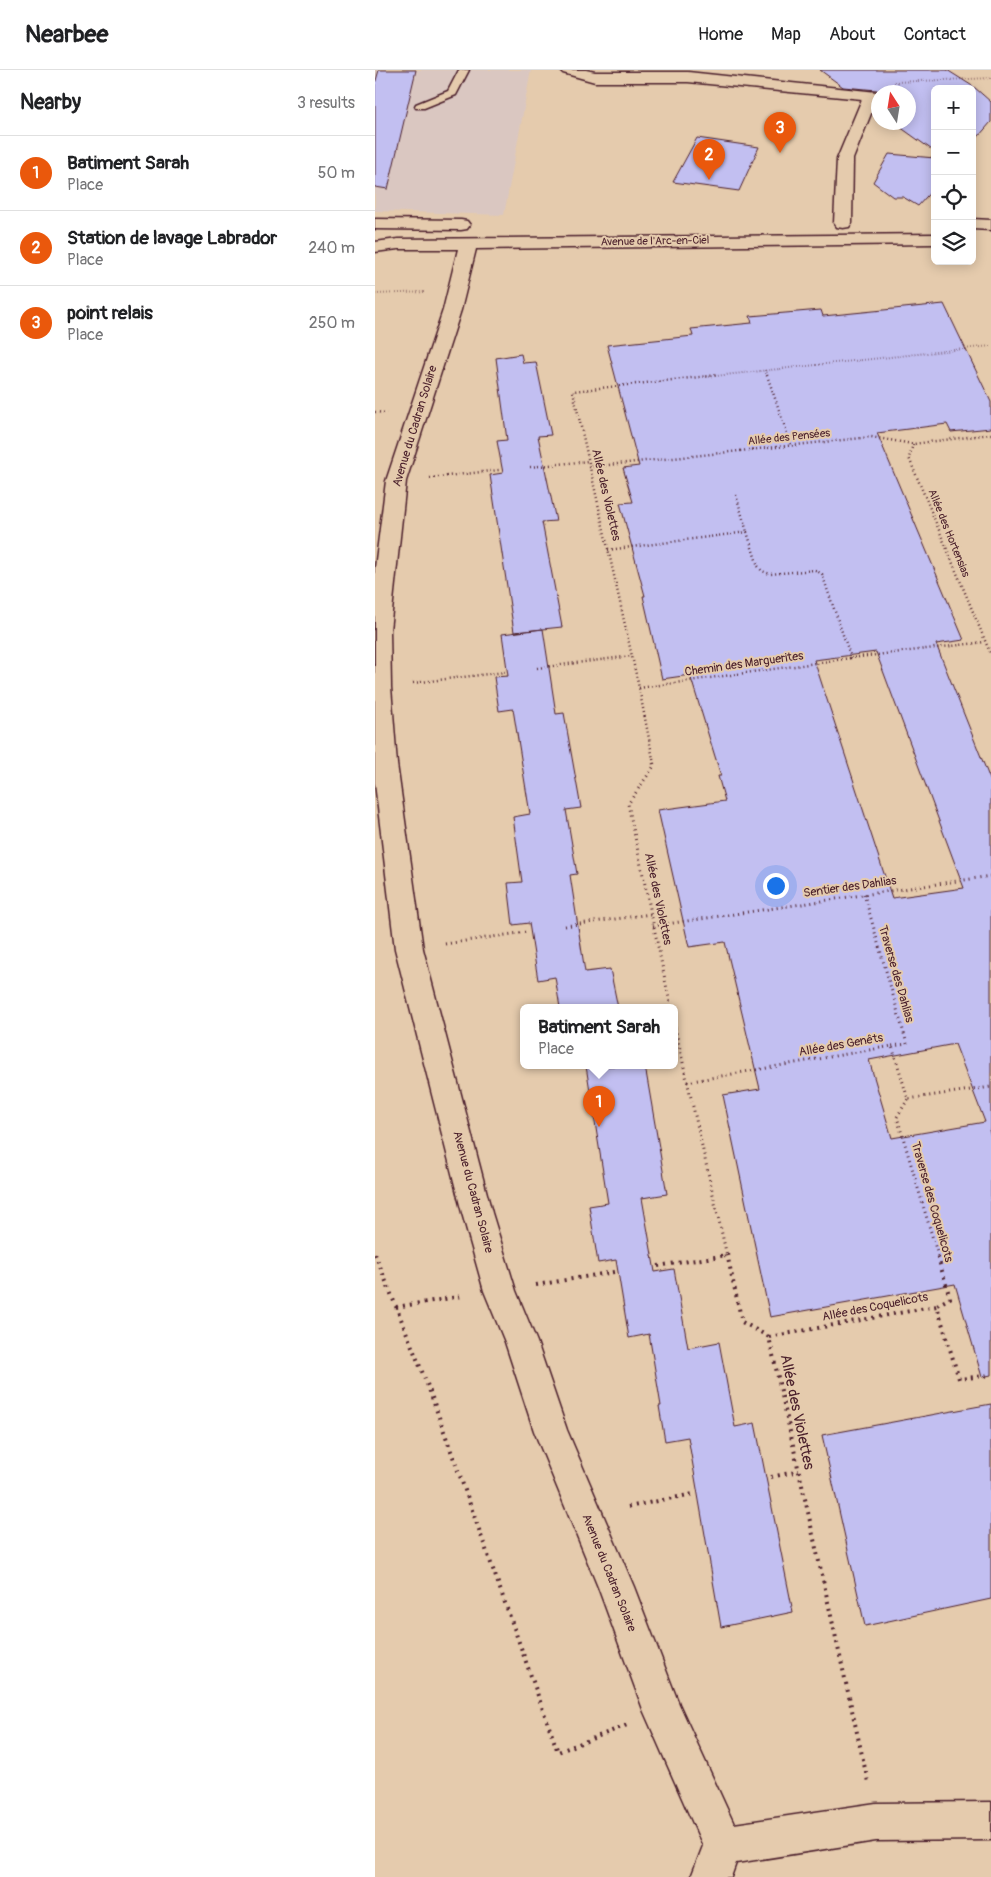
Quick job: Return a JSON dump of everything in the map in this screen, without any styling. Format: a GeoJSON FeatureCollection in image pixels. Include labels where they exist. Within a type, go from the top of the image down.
{"type":"FeatureCollection","features":[{"type":"Feature","properties":{"kind":"street"},"geometry":{"type":"LineString","coordinates":[[569,70],[595,77],[689,73],[871,95],[845,159],[843,224]]}},
{"type":"Feature","properties":{"kind":"street"},"geometry":{"type":"LineString","coordinates":[[781,224],[899,223]]}},
{"type":"Feature","properties":{"kind":"street","name":"Avenue de l'Arc-en-Ciel"},"geometry":{"type":"LineString","coordinates":[[375,224],[475,234],[931,239]]}},
{"type":"Feature","properties":{"kind":"street"},"geometry":{"type":"LineString","coordinates":[[976,224],[991,225]]}},
{"type":"Feature","properties":{"kind":"street","name":"Avenue de l'Arc-en-Ciel"},"geometry":{"type":"LineString","coordinates":[[375,247],[475,234]]}},
{"type":"Feature","properties":{"kind":"street","name":"Avenue du Cadran Solaire"},"geometry":{"type":"LineString","coordinates":[[475,234],[396,481],[379,630],[379,687],[385,764],[409,949],[477,1213],[501,1291],[521,1342],[551,1431],[616,1587],[717,1861],[877,1822],[991,1820]]}},
{"type":"Feature","properties":{"kind":"street"},"geometry":{"type":"LineString","coordinates":[[976,240],[991,240]]}},
{"type":"Feature","properties":{"kind":"lane"},"geometry":{"type":"LineString","coordinates":[[420,106],[452,93],[464,70]]}},
{"type":"Feature","properties":{"kind":"path"},"geometry":{"type":"LineString","coordinates":[[888,85],[893,82],[991,78]]}},
{"type":"Feature","properties":{"kind":"path"},"geometry":{"type":"LineString","coordinates":[[375,294],[433,291]]}},
{"type":"Feature","properties":{"kind":"path","name":"Allée des Violettes"},"geometry":{"type":"LineString","coordinates":[[670,1004],[628,804],[654,766],[639,688],[573,391],[991,346]]}},
{"type":"Feature","properties":{"kind":"path"},"geometry":{"type":"LineString","coordinates":[[765,370],[791,445]]}},
{"type":"Feature","properties":{"kind":"path","name":"Allée des Pensées"},"geometry":{"type":"LineString","coordinates":[[589,467],[871,437],[913,444],[991,434]]}},
{"type":"Feature","properties":{"kind":"path","name":"Allée des Hortensias"},"geometry":{"type":"LineString","coordinates":[[913,444],[909,458],[991,655]]}},
{"type":"Feature","properties":{"kind":"path"},"geometry":{"type":"LineString","coordinates":[[530,467],[588,461]]}},
{"type":"Feature","properties":{"kind":"path"},"geometry":{"type":"LineString","coordinates":[[396,481],[499,470]]}},
{"type":"Feature","properties":{"kind":"path"},"geometry":{"type":"LineString","coordinates":[[736,495],[758,566],[762,571],[770,574],[815,570],[822,574],[851,658]]}},
{"type":"Feature","properties":{"kind":"path"},"geometry":{"type":"LineString","coordinates":[[608,550],[747,532]]}},
{"type":"Feature","properties":{"kind":"path","name":"Chemin des Marguerites"},"geometry":{"type":"LineString","coordinates":[[639,688],[851,658],[985,642]]}},
{"type":"Feature","properties":{"kind":"path"},"geometry":{"type":"LineString","coordinates":[[537,668],[632,656]]}},
{"type":"Feature","properties":{"kind":"path"},"geometry":{"type":"LineString","coordinates":[[379,687],[505,672]]}},
{"type":"Feature","properties":{"kind":"path","name":"Sentier des Dahlias"},"geometry":{"type":"LineString","coordinates":[[653,926],[991,876]]}},
{"type":"Feature","properties":{"kind":"path","name":"Traverse des Dahlias"},"geometry":{"type":"LineString","coordinates":[[864,894],[907,1044],[891,1046]]}},
{"type":"Feature","properties":{"kind":"path"},"geometry":{"type":"LineString","coordinates":[[565,926],[651,914]]}},
{"type":"Feature","properties":{"kind":"path"},"geometry":{"type":"LineString","coordinates":[[409,949],[526,932]]}},
{"type":"Feature","properties":{"kind":"path"},"geometry":{"type":"LineString","coordinates":[[678,1041],[742,1322],[769,1337]]}},
{"type":"Feature","properties":{"kind":"path","name":"Allée des Genêts"},"geometry":{"type":"LineString","coordinates":[[687,1082],[891,1046],[908,1099]]}},
{"type":"Feature","properties":{"kind":"path"},"geometry":{"type":"LineString","coordinates":[[908,1099],[991,1087]]}},
{"type":"Feature","properties":{"kind":"path","name":"Traverse des Coquelicots"},"geometry":{"type":"LineString","coordinates":[[908,1099],[897,1117],[950,1298],[937,1306]]}},
{"type":"Feature","properties":{"kind":"path"},"geometry":{"type":"LineString","coordinates":[[375,1254],[429,1389],[558,1752],[663,1712]]}},
{"type":"Feature","properties":{"kind":"path"},"geometry":{"type":"LineString","coordinates":[[658,1266],[727,1255]]}},
{"type":"Feature","properties":{"kind":"path","name":"Allée des Coquelicots"},"geometry":{"type":"LineString","coordinates":[[769,1337],[937,1306],[959,1379],[991,1375]]}},
{"type":"Feature","properties":{"kind":"path","name":"Allée des Violettes"},"geometry":{"type":"LineString","coordinates":[[769,1337],[877,1822]]}},
{"type":"Feature","properties":{"kind":"path"},"geometry":{"type":"LineString","coordinates":[[771,1477],[799,1471]]}},
{"type":"Feature","properties":{"kind":"path"},"geometry":{"type":"LineString","coordinates":[[628,1507],[693,1494]]}},
{"type":"Feature","properties":{"kind":"shaded area"},"geometry":{"type":"Polygon","coordinates":[[[375,70],[531,70],[504,215],[375,211],[375,70]]]}},
{"type":"Feature","properties":{"kind":"building"},"geometry":{"type":"Polygon","coordinates":[[[379,70],[416,70],[388,189],[375,187],[375,84],[379,70]]]}},
{"type":"Feature","properties":{"kind":"building"},"geometry":{"type":"Polygon","coordinates":[[[820,70],[947,70],[971,85],[931,85],[931,149],[904,130],[916,130],[916,85],[871,85],[871,89],[843,87],[820,70]]]}},
{"type":"Feature","properties":{"kind":"building"},"geometry":{"type":"Polygon","coordinates":[[[976,89],[991,102],[991,122],[976,139],[976,89]]]}},
{"type":"Feature","properties":{"kind":"building"},"geometry":{"type":"Polygon","coordinates":[[[697,138],[759,147],[739,191],[673,182],[697,138]]]}},
{"type":"Feature","properties":{"kind":"building"},"geometry":{"type":"Polygon","coordinates":[[[889,154],[931,158],[931,191],[918,206],[903,197],[893,197],[873,182],[889,154]]]}},
{"type":"Feature","properties":{"kind":"building"},"geometry":{"type":"Polygon","coordinates":[[[944,304],[991,402],[991,428],[951,432],[947,424],[877,433],[964,640],[936,644],[991,782],[991,1130],[989,1130],[991,1137],[991,1375],[982,1377],[955,1284],[770,1317],[723,1095],[760,1089],[725,942],[689,947],[658,810],[725,801],[718,776],[721,776],[690,675],[662,679],[643,596],[645,596],[620,503],[633,502],[623,468],[639,466],[607,345],[693,336],[691,329],[752,323],[750,316],[821,310],[823,316],[944,304]],[[876,652],[814,660],[892,898],[964,888],[876,652]],[[955,1044],[869,1060],[892,1138],[985,1122],[955,1044]]]}},
{"type":"Feature","properties":{"kind":"building"},"geometry":{"type":"Polygon","coordinates":[[[521,354],[523,363],[536,362],[551,435],[538,436],[556,521],[542,522],[562,627],[514,632],[490,475],[503,473],[497,441],[507,440],[496,358],[521,354]]]}},
{"type":"Feature","properties":{"kind":"building"},"geometry":{"type":"Polygon","coordinates":[[[543,629],[556,714],[564,713],[581,808],[566,810],[577,874],[570,875],[585,972],[610,969],[617,1004],[559,1004],[555,977],[538,980],[529,923],[513,925],[508,883],[522,882],[513,817],[530,814],[513,709],[499,711],[494,677],[508,676],[502,634],[543,629]]]}},
{"type":"Feature","properties":{"kind":"building"},"geometry":{"type":"Polygon","coordinates":[[[586,1069],[646,1069],[667,1194],[642,1198],[655,1272],[674,1269],[688,1348],[719,1342],[735,1427],[755,1423],[793,1612],[721,1627],[688,1437],[665,1441],[649,1334],[629,1338],[616,1260],[598,1263],[589,1206],[608,1203],[586,1069]]]}},
{"type":"Feature","properties":{"kind":"building"},"geometry":{"type":"Polygon","coordinates":[[[991,1404],[991,1599],[865,1626],[822,1435],[991,1404]]]}},
{"type":"Feature","properties":{"kind":"place","name":"point relais"},"geometry":{"type":"Point","coordinates":[780,153]}},
{"type":"Feature","properties":{"kind":"place","name":"Station de lavage Labrador"},"geometry":{"type":"Point","coordinates":[709,180]}},
{"type":"Feature","properties":{"kind":"place","name":"Batiment Sarah"},"geometry":{"type":"Point","coordinates":[599,1127]}}]}
